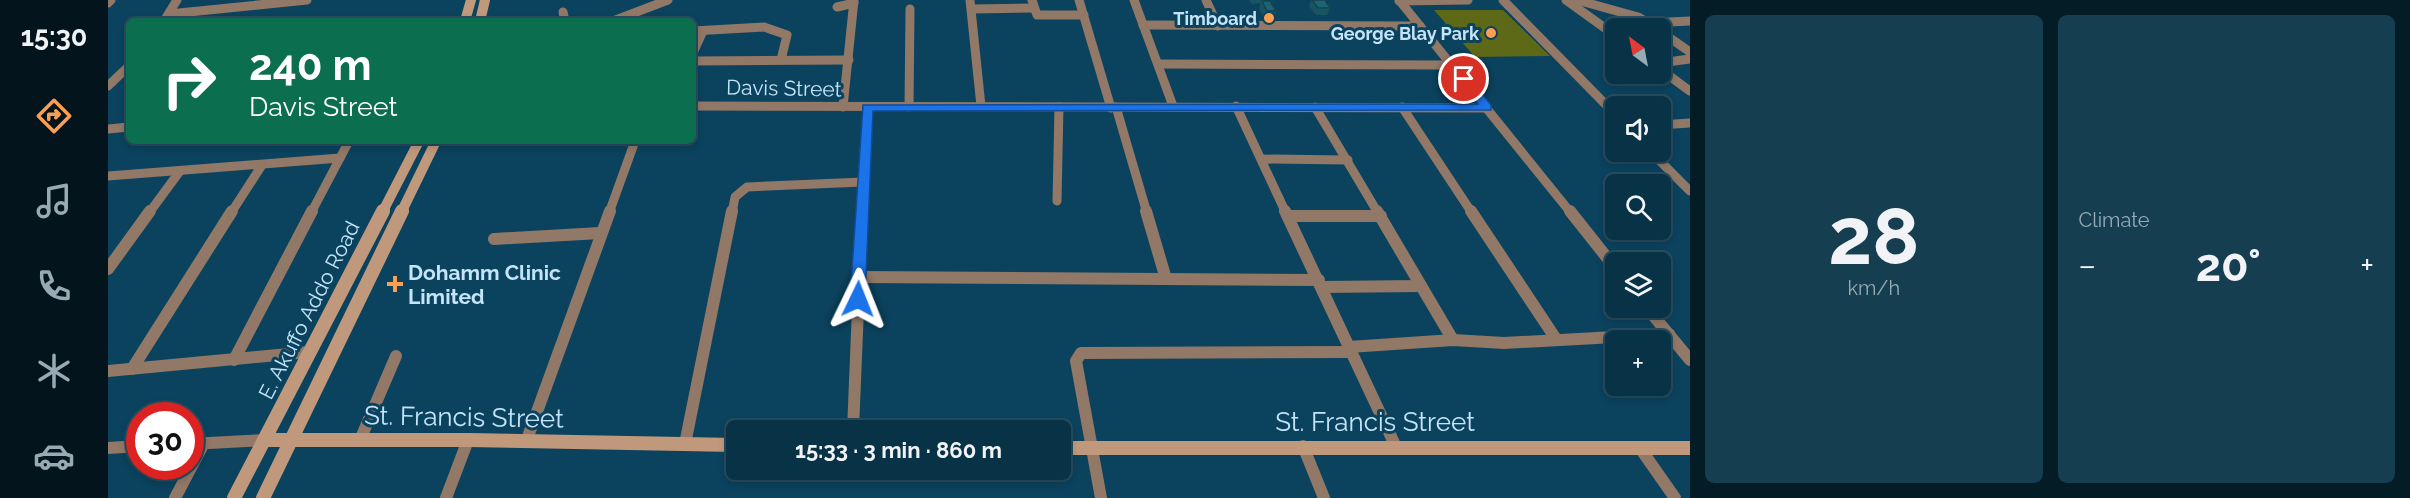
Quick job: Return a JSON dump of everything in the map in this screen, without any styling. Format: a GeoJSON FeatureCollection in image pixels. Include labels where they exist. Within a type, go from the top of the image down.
{"type":"FeatureCollection","features":[{"type":"Feature","properties":{"kind":"main road"},"geometry":{"type":"LineString","coordinates":[[466,18],[471,0]]}},
{"type":"Feature","properties":{"kind":"main road"},"geometry":{"type":"LineString","coordinates":[[481,18],[485,0]]}},
{"type":"Feature","properties":{"kind":"main road","name":"E. Akuffo Addo Road"},"geometry":{"type":"LineString","coordinates":[[234,498],[417,144]]}},
{"type":"Feature","properties":{"kind":"main road","name":"E. Akuffo Addo Road"},"geometry":{"type":"LineString","coordinates":[[263,498],[435,144]]}},
{"type":"Feature","properties":{"kind":"main road","name":"St. Francis Street"},"geometry":{"type":"LineString","coordinates":[[265,440],[468,440],[726,445]]}},
{"type":"Feature","properties":{"kind":"main road","name":"St. Francis Street"},"geometry":{"type":"LineString","coordinates":[[1071,448],[1303,446],[1690,448]]}},
{"type":"Feature","properties":{"kind":"street"},"geometry":{"type":"LineString","coordinates":[[166,17],[177,0]]}},
{"type":"Feature","properties":{"kind":"street"},"geometry":{"type":"LineString","coordinates":[[166,17],[308,0]]}},
{"type":"Feature","properties":{"kind":"street"},"geometry":{"type":"LineString","coordinates":[[621,18],[668,0]]}},
{"type":"Feature","properties":{"kind":"street"},"geometry":{"type":"LineString","coordinates":[[1079,0],[1166,279]]}},
{"type":"Feature","properties":{"kind":"street"},"geometry":{"type":"LineString","coordinates":[[1134,0],[1173,106]]}},
{"type":"Feature","properties":{"kind":"street"},"geometry":{"type":"LineString","coordinates":[[1206,0],[1218,26]]}},
{"type":"Feature","properties":{"kind":"street"},"geometry":{"type":"LineString","coordinates":[[1399,0],[1468,0]]}},
{"type":"Feature","properties":{"kind":"street"},"geometry":{"type":"LineString","coordinates":[[1399,0],[1605,254]]}},
{"type":"Feature","properties":{"kind":"street"},"geometry":{"type":"LineString","coordinates":[[1503,0],[1605,104]]}},
{"type":"Feature","properties":{"kind":"street"},"geometry":{"type":"LineString","coordinates":[[1566,0],[1605,28]]}},
{"type":"Feature","properties":{"kind":"street"},"geometry":{"type":"LineString","coordinates":[[1577,0],[1630,18]]}},
{"type":"Feature","properties":{"kind":"street"},"geometry":{"type":"LineString","coordinates":[[837,7],[854,1],[843,107]]}},
{"type":"Feature","properties":{"kind":"street"},"geometry":{"type":"LineString","coordinates":[[981,106],[971,4],[1033,4],[1037,15],[1084,15]]}},
{"type":"Feature","properties":{"kind":"street"},"geometry":{"type":"LineString","coordinates":[[909,107],[910,9]]}},
{"type":"Feature","properties":{"kind":"street"},"geometry":{"type":"LineString","coordinates":[[1671,24],[1690,21]]}},
{"type":"Feature","properties":{"kind":"street"},"geometry":{"type":"LineString","coordinates":[[1143,25],[1420,26]]}},
{"type":"Feature","properties":{"kind":"street"},"geometry":{"type":"LineString","coordinates":[[696,31],[764,27],[774,33],[786,33],[788,35],[781,60]]}},
{"type":"Feature","properties":{"kind":"street"},"geometry":{"type":"LineString","coordinates":[[696,46],[703,30]]}},
{"type":"Feature","properties":{"kind":"street"},"geometry":{"type":"LineString","coordinates":[[1671,38],[1690,52]]}},
{"type":"Feature","properties":{"kind":"street"},"geometry":{"type":"LineString","coordinates":[[1671,62],[1690,59]]}},
{"type":"Feature","properties":{"kind":"street"},"geometry":{"type":"LineString","coordinates":[[696,61],[849,60]]}},
{"type":"Feature","properties":{"kind":"street"},"geometry":{"type":"LineString","coordinates":[[1158,64],[1452,65]]}},
{"type":"Feature","properties":{"kind":"street"},"geometry":{"type":"LineString","coordinates":[[112,84],[126,69]]}},
{"type":"Feature","properties":{"kind":"street"},"geometry":{"type":"LineString","coordinates":[[1671,77],[1690,91]]}},
{"type":"Feature","properties":{"kind":"street","name":"Davis Street"},"geometry":{"type":"LineString","coordinates":[[696,106],[1487,108]]}},
{"type":"Feature","properties":{"kind":"street"},"geometry":{"type":"LineString","coordinates":[[1236,106],[1396,447]]}},
{"type":"Feature","properties":{"kind":"street"},"geometry":{"type":"LineString","coordinates":[[853,420],[867,107]]}},
{"type":"Feature","properties":{"kind":"street"},"geometry":{"type":"LineString","coordinates":[[1057,201],[1059,107]]}},
{"type":"Feature","properties":{"kind":"street"},"geometry":{"type":"LineString","coordinates":[[1315,107],[1453,340]]}},
{"type":"Feature","properties":{"kind":"street"},"geometry":{"type":"LineString","coordinates":[[1402,107],[1556,339]]}},
{"type":"Feature","properties":{"kind":"street"},"geometry":{"type":"LineString","coordinates":[[1671,124],[1690,123]]}},
{"type":"Feature","properties":{"kind":"street"},"geometry":{"type":"LineString","coordinates":[[108,129],[126,127]]}},
{"type":"Feature","properties":{"kind":"street"},"geometry":{"type":"LineString","coordinates":[[234,360],[347,144]]}},
{"type":"Feature","properties":{"kind":"street"},"geometry":{"type":"LineString","coordinates":[[526,442],[634,144]]}},
{"type":"Feature","properties":{"kind":"street"},"geometry":{"type":"LineString","coordinates":[[108,176],[340,158]]}},
{"type":"Feature","properties":{"kind":"street"},"geometry":{"type":"LineString","coordinates":[[1261,159],[1348,160]]}},
{"type":"Feature","properties":{"kind":"street"},"geometry":{"type":"LineString","coordinates":[[1662,162],[1690,191]]}},
{"type":"Feature","properties":{"kind":"street"},"geometry":{"type":"LineString","coordinates":[[132,369],[262,165]]}},
{"type":"Feature","properties":{"kind":"street"},"geometry":{"type":"LineString","coordinates":[[108,269],[180,171]]}},
{"type":"Feature","properties":{"kind":"street"},"geometry":{"type":"LineString","coordinates":[[685,444],[714,310],[735,197],[747,187],[760,185],[863,182]]}},
{"type":"Feature","properties":{"kind":"street"},"geometry":{"type":"LineString","coordinates":[[1288,216],[1381,216]]}},
{"type":"Feature","properties":{"kind":"street"},"geometry":{"type":"LineString","coordinates":[[494,239],[600,233]]}},
{"type":"Feature","properties":{"kind":"street"},"geometry":{"type":"LineString","coordinates":[[859,277],[1166,279],[1421,286]]}},
{"type":"Feature","properties":{"kind":"street"},"geometry":{"type":"LineString","coordinates":[[1655,318],[1666,330]]}},
{"type":"Feature","properties":{"kind":"street"},"geometry":{"type":"LineString","coordinates":[[1671,336],[1690,360]]}},
{"type":"Feature","properties":{"kind":"street"},"geometry":{"type":"LineString","coordinates":[[1101,498],[1076,361],[1082,353],[1350,349],[1453,340],[1503,343],[1605,337]]}},
{"type":"Feature","properties":{"kind":"street"},"geometry":{"type":"LineString","coordinates":[[108,371],[309,352]]}},
{"type":"Feature","properties":{"kind":"street"},"geometry":{"type":"LineString","coordinates":[[360,440],[396,356]]}},
{"type":"Feature","properties":{"kind":"street","name":"St. Francis Street"},"geometry":{"type":"LineString","coordinates":[[204,444],[265,440]]}},
{"type":"Feature","properties":{"kind":"street"},"geometry":{"type":"LineString","coordinates":[[446,498],[468,440]]}},
{"type":"Feature","properties":{"kind":"street"},"geometry":{"type":"LineString","coordinates":[[1303,446],[1324,498]]}},
{"type":"Feature","properties":{"kind":"street"},"geometry":{"type":"LineString","coordinates":[[108,448],[126,447]]}},
{"type":"Feature","properties":{"kind":"street"},"geometry":{"type":"LineString","coordinates":[[1640,447],[1675,498]]}},
{"type":"Feature","properties":{"kind":"street"},"geometry":{"type":"LineString","coordinates":[[175,498],[182,480]]}},
{"type":"Feature","properties":{"kind":"green space","name":"George Blay Park"},"geometry":{"type":"Polygon","coordinates":[[[1434,10],[1503,10],[1550,56],[1475,57],[1434,10]]]}},
{"type":"Feature","properties":{"kind":"building"},"geometry":{"type":"Polygon","coordinates":[[[1312,0],[1325,0],[1330,8],[1318,8],[1312,0]]]}},
{"type":"Feature","properties":{"kind":"building"},"geometry":{"type":"Polygon","coordinates":[[[1262,1],[1270,1],[1276,11],[1267,11],[1262,1]]]}},
{"type":"Feature","properties":{"kind":"place","name":"Timboard"},"geometry":{"type":"Point","coordinates":[1269,18]}},
{"type":"Feature","properties":{"kind":"place","name":"George Blay Park"},"geometry":{"type":"Point","coordinates":[1491,33]}},
{"type":"Feature","properties":{"kind":"place","name":"Dohamm Clinic Limited"},"geometry":{"type":"Point","coordinates":[395,284]}},
{"type":"Feature","properties":{"kind":"route"},"geometry":{"type":"LineString","coordinates":[[858,299],[867,107],[1487,108],[1464,79]]}}]}
